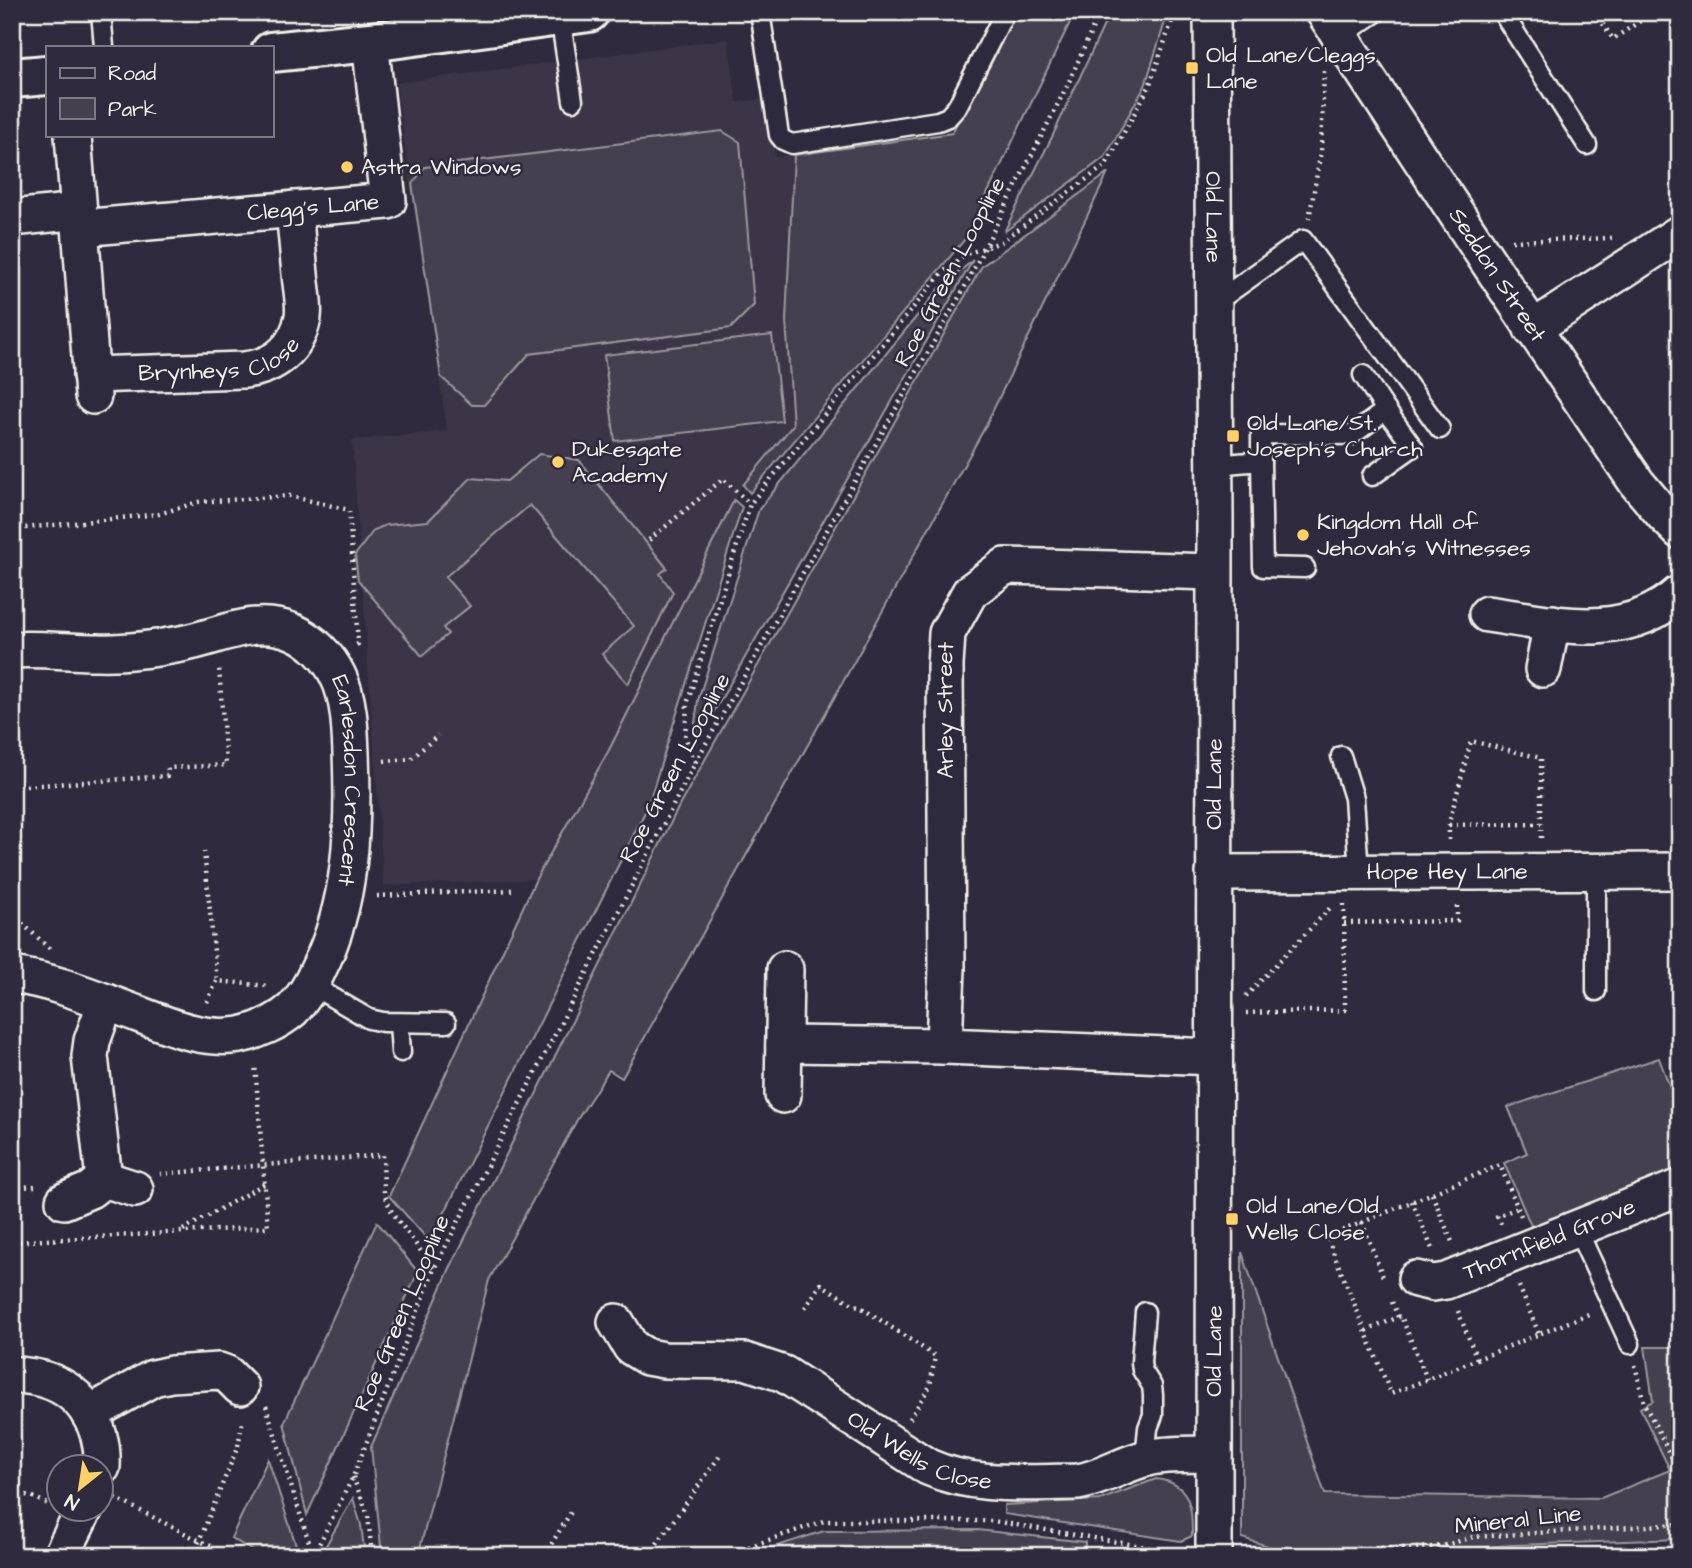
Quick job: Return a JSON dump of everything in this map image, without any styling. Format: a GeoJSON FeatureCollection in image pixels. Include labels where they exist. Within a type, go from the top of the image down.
{"type":"FeatureCollection","features":[{"type":"Feature","properties":{"kind":"main road"},"geometry":{"type":"LineString","coordinates":[[273,52],[370,42],[575,14]]}},
{"type":"Feature","properties":{"kind":"main road"},"geometry":{"type":"LineString","coordinates":[[12,78],[46,75]]}},
{"type":"Feature","properties":{"kind":"street","name":"Old Lane"},"geometry":{"type":"LineString","coordinates":[[1200,1555],[1214,1454],[1214,1057],[1222,1013],[1214,873],[1212,12]]}},
{"type":"Feature","properties":{"kind":"street","name":"Seddon Street"},"geometry":{"type":"LineString","coordinates":[[1329,38],[1485,257],[1637,483],[1680,531]]}},
{"type":"Feature","properties":{"kind":"street","name":"Clegg's Lane"},"geometry":{"type":"LineString","coordinates":[[12,218],[79,220],[294,209],[388,201],[370,42]]}},
{"type":"Feature","properties":{"kind":"street","name":"Brynheys Close"},"geometry":{"type":"LineString","coordinates":[[72,136],[92,386],[262,368],[278,360],[298,333],[303,315],[294,209]]}},
{"type":"Feature","properties":{"kind":"street"},"geometry":{"type":"LineString","coordinates":[[1532,329],[1680,233]]}},
{"type":"Feature","properties":{"kind":"street","name":"Arley Street"},"geometry":{"type":"LineString","coordinates":[[944,1046],[947,968],[947,633],[970,592],[1005,566],[1214,572]]}},
{"type":"Feature","properties":{"kind":"street"},"geometry":{"type":"LineString","coordinates":[[1487,614],[1594,628],[1634,621],[1671,601],[1680,593]]}},
{"type":"Feature","properties":{"kind":"street"},"geometry":{"type":"LineString","coordinates":[[1543,669],[1552,622]]}},
{"type":"Feature","properties":{"kind":"street","name":"Earlesdon Crescent"},"geometry":{"type":"LineString","coordinates":[[12,650],[112,652],[182,644],[254,625],[275,625],[296,633],[316,646],[339,677],[345,698],[353,809],[344,897],[329,949],[309,988],[293,1009],[270,1025],[216,1037],[194,1033],[34,978],[12,975]]}},
{"type":"Feature","properties":{"kind":"street","name":"Hope Hey Lane"},"geometry":{"type":"LineString","coordinates":[[1214,873],[1349,879],[1453,872],[1680,871]]}},
{"type":"Feature","properties":{"kind":"street"},"geometry":{"type":"LineString","coordinates":[[783,1095],[785,969]]}},
{"type":"Feature","properties":{"kind":"street"},"geometry":{"type":"LineString","coordinates":[[64,1200],[90,1190],[120,1184],[90,1056],[92,1041],[106,1002]]}},
{"type":"Feature","properties":{"kind":"street"},"geometry":{"type":"LineString","coordinates":[[784,1044],[944,1046],[1214,1057]]}},
{"type":"Feature","properties":{"kind":"street","name":"Thornfield Grove"},"geometry":{"type":"LineString","coordinates":[[1424,1281],[1507,1257],[1680,1187]]}},
{"type":"Feature","properties":{"kind":"street","name":"Old Wells Close"},"geometry":{"type":"LineString","coordinates":[[617,1322],[631,1347],[632,1362],[647,1357],[664,1360],[731,1359],[760,1364],[804,1385],[893,1445],[950,1477],[969,1481],[1078,1482],[1093,1479],[1144,1458],[1214,1454]]}},
{"type":"Feature","properties":{"kind":"street"},"geometry":{"type":"LineString","coordinates":[[89,1414],[153,1378],[172,1374],[219,1371],[227,1374],[244,1391]]}},
{"type":"Feature","properties":{"kind":"street"},"geometry":{"type":"LineString","coordinates":[[12,1374],[44,1379],[61,1386],[76,1397],[97,1428],[101,1452]]}},
{"type":"Feature","properties":{"kind":"street"},"geometry":{"type":"LineString","coordinates":[[61,1556],[81,1522]]}},
{"type":"Feature","properties":{"kind":"lane"},"geometry":{"type":"LineString","coordinates":[[101,12],[104,46]]}},
{"type":"Feature","properties":{"kind":"lane"},"geometry":{"type":"LineString","coordinates":[[760,12],[779,135],[792,144],[938,121],[948,117],[957,107],[1005,12]]}},
{"type":"Feature","properties":{"kind":"lane"},"geometry":{"type":"LineString","coordinates":[[1329,38],[1377,12]]}},
{"type":"Feature","properties":{"kind":"lane"},"geometry":{"type":"LineString","coordinates":[[1502,12],[1587,145]]}},
{"type":"Feature","properties":{"kind":"lane"},"geometry":{"type":"LineString","coordinates":[[573,102],[575,14]]}},
{"type":"Feature","properties":{"kind":"lane"},"geometry":{"type":"LineString","coordinates":[[1212,305],[1303,240],[1440,429]]}},
{"type":"Feature","properties":{"kind":"lane"},"geometry":{"type":"LineString","coordinates":[[1363,375],[1413,447],[1372,476]]}},
{"type":"Feature","properties":{"kind":"lane"},"geometry":{"type":"LineString","coordinates":[[1305,568],[1263,567],[1261,434],[1352,435],[1386,410]]}},
{"type":"Feature","properties":{"kind":"lane"},"geometry":{"type":"LineString","coordinates":[[1214,465],[1261,461]]}},
{"type":"Feature","properties":{"kind":"lane"},"geometry":{"type":"LineString","coordinates":[[1341,756],[1354,798],[1349,879]]}},
{"type":"Feature","properties":{"kind":"lane"},"geometry":{"type":"LineString","coordinates":[[1596,871],[1596,990]]}},
{"type":"Feature","properties":{"kind":"lane"},"geometry":{"type":"LineString","coordinates":[[309,988],[369,1018],[399,1023],[446,1023]]}},
{"type":"Feature","properties":{"kind":"lane"},"geometry":{"type":"LineString","coordinates":[[399,1023],[401,1052]]}},
{"type":"Feature","properties":{"kind":"lane"},"geometry":{"type":"LineString","coordinates":[[1577,1229],[1630,1344]]}},
{"type":"Feature","properties":{"kind":"lane"},"geometry":{"type":"LineString","coordinates":[[1144,1458],[1153,1415],[1152,1386],[1142,1370],[1141,1362],[1145,1312]]}},
{"type":"Feature","properties":{"kind":"path","name":"Roe Green Loopline"},"geometry":{"type":"LineString","coordinates":[[313,1556],[353,1477],[434,1269],[695,763],[986,247],[1068,84],[1100,12]]}},
{"type":"Feature","properties":{"kind":"path"},"geometry":{"type":"LineString","coordinates":[[695,763],[685,737],[687,705],[750,503],[942,273],[966,254],[1001,242],[1106,165],[1149,87],[1175,12]]}},
{"type":"Feature","properties":{"kind":"path"},"geometry":{"type":"LineString","coordinates":[[1595,12],[1613,39],[1654,12]]}},
{"type":"Feature","properties":{"kind":"path"},"geometry":{"type":"LineString","coordinates":[[1303,240],[1310,217],[1321,151],[1329,38]]}},
{"type":"Feature","properties":{"kind":"path"},"geometry":{"type":"LineString","coordinates":[[1485,257],[1508,241],[1626,237],[1641,258]]}},
{"type":"Feature","properties":{"kind":"path"},"geometry":{"type":"LineString","coordinates":[[649,540],[723,479],[750,503]]}},
{"type":"Feature","properties":{"kind":"path"},"geometry":{"type":"LineString","coordinates":[[13,530],[159,514],[198,502],[290,496],[349,510],[358,644],[333,667]]}},
{"type":"Feature","properties":{"kind":"path"},"geometry":{"type":"LineString","coordinates":[[12,788],[167,776],[167,768],[226,765],[216,634]]}},
{"type":"Feature","properties":{"kind":"path"},"geometry":{"type":"LineString","coordinates":[[351,763],[411,759],[438,735]]}},
{"type":"Feature","properties":{"kind":"path"},"geometry":{"type":"LineString","coordinates":[[1344,923],[1457,922],[1449,825],[1471,741],[1541,758],[1542,871]]}},
{"type":"Feature","properties":{"kind":"path"},"geometry":{"type":"LineString","coordinates":[[1449,825],[1541,824]]}},
{"type":"Feature","properties":{"kind":"path"},"geometry":{"type":"LineString","coordinates":[[194,1033],[217,981],[204,851]]}},
{"type":"Feature","properties":{"kind":"path"},"geometry":{"type":"LineString","coordinates":[[1222,1013],[1345,1010],[1344,923],[1349,879]]}},
{"type":"Feature","properties":{"kind":"path"},"geometry":{"type":"LineString","coordinates":[[1222,1013],[1349,879]]}},
{"type":"Feature","properties":{"kind":"path"},"geometry":{"type":"LineString","coordinates":[[344,897],[512,890]]}},
{"type":"Feature","properties":{"kind":"path"},"geometry":{"type":"LineString","coordinates":[[217,981],[309,988]]}},
{"type":"Feature","properties":{"kind":"path"},"geometry":{"type":"LineString","coordinates":[[12,1242],[268,1227],[252,1031]]}},
{"type":"Feature","properties":{"kind":"path"},"geometry":{"type":"LineString","coordinates":[[120,1184],[144,1176],[383,1155],[384,1194],[392,1212],[434,1269]]}},
{"type":"Feature","properties":{"kind":"path"},"geometry":{"type":"LineString","coordinates":[[180,1232],[264,1184]]}},
{"type":"Feature","properties":{"kind":"path"},"geometry":{"type":"LineString","coordinates":[[1366,1331],[1398,1317],[1424,1281],[1432,1193]]}},
{"type":"Feature","properties":{"kind":"path"},"geometry":{"type":"LineString","coordinates":[[1412,1201],[1424,1281]]}},
{"type":"Feature","properties":{"kind":"path"},"geometry":{"type":"LineString","coordinates":[[1362,1222],[1424,1281],[1477,1359]]}},
{"type":"Feature","properties":{"kind":"path"},"geometry":{"type":"LineString","coordinates":[[1507,1257],[1539,1334]]}},
{"type":"Feature","properties":{"kind":"path"},"geometry":{"type":"LineString","coordinates":[[805,1308],[821,1284],[935,1356],[930,1386],[893,1445]]}},
{"type":"Feature","properties":{"kind":"path"},"geometry":{"type":"LineString","coordinates":[[1398,1317],[1401,1316],[1427,1379]]}},
{"type":"Feature","properties":{"kind":"path"},"geometry":{"type":"LineString","coordinates":[[1630,1344],[1644,1403],[1680,1473]]}},
{"type":"Feature","properties":{"kind":"path"},"geometry":{"type":"LineString","coordinates":[[192,1556],[238,1446],[244,1391],[267,1407],[313,1556]]}},
{"type":"Feature","properties":{"kind":"path"},"geometry":{"type":"LineString","coordinates":[[641,1556],[651,1552],[722,1453]]}},
{"type":"Feature","properties":{"kind":"path"},"geometry":{"type":"LineString","coordinates":[[353,1477],[368,1515],[372,1556]]}},
{"type":"Feature","properties":{"kind":"path"},"geometry":{"type":"LineString","coordinates":[[12,1493],[46,1496]]}},
{"type":"Feature","properties":{"kind":"path"},"geometry":{"type":"LineString","coordinates":[[116,1506],[200,1540],[230,1556]]}},
{"type":"Feature","properties":{"kind":"path"},"geometry":{"type":"LineString","coordinates":[[544,1556],[573,1509]]}},
{"type":"Feature","properties":{"kind":"path"},"geometry":{"type":"LineString","coordinates":[[722,1556],[824,1521],[993,1521],[1200,1555]]}},
{"type":"Feature","properties":{"kind":"path","name":"Mineral Line"},"geometry":{"type":"LineString","coordinates":[[1320,1556],[1336,1550],[1355,1548],[1441,1546],[1473,1537],[1680,1524]]}},
{"type":"Feature","properties":{"kind":"shaded area","name":"Dukesgate Academy"},"geometry":{"type":"Polygon","coordinates":[[[728,39],[737,102],[765,99],[775,157],[952,133],[793,425],[742,485],[609,750],[536,879],[384,886],[352,440],[447,431],[396,83],[728,39]]]}},
{"type":"Feature","properties":{"kind":"green space"},"geometry":{"type":"Polygon","coordinates":[[[1012,12],[1075,12],[966,238],[750,493],[743,485],[793,425],[786,320],[794,155],[952,133],[1012,12]]]}},
{"type":"Feature","properties":{"kind":"green space"},"geometry":{"type":"Polygon","coordinates":[[[1110,12],[1168,12],[1145,86],[1105,157],[1004,232],[1054,133],[1110,12]]]}},
{"type":"Feature","properties":{"kind":"green space"},"geometry":{"type":"Polygon","coordinates":[[[722,131],[740,142],[754,305],[731,328],[529,354],[484,405],[472,405],[441,377],[412,184],[425,167],[722,131]]]}},
{"type":"Feature","properties":{"kind":"green space"},"geometry":{"type":"Polygon","coordinates":[[[1108,173],[983,431],[622,1078],[609,1070],[577,1120],[489,1280],[418,1556],[382,1556],[371,1447],[450,1268],[679,806],[982,266],[1108,173]]]}},
{"type":"Feature","properties":{"kind":"green space"},"geometry":{"type":"Polygon","coordinates":[[[973,260],[696,743],[698,700],[759,509],[939,289],[973,260]]]}},
{"type":"Feature","properties":{"kind":"green space"},"geometry":{"type":"Polygon","coordinates":[[[772,335],[782,421],[615,441],[604,355],[772,335]]]}},
{"type":"Feature","properties":{"kind":"green space"},"geometry":{"type":"Polygon","coordinates":[[[539,454],[579,460],[667,568],[660,574],[673,592],[628,684],[602,654],[634,626],[530,505],[445,577],[470,606],[443,628],[448,634],[422,656],[358,580],[355,555],[374,530],[386,525],[428,521],[471,478],[507,481],[539,454]]]}},
{"type":"Feature","properties":{"kind":"green space"},"geometry":{"type":"Polygon","coordinates":[[[734,500],[742,507],[647,808],[430,1242],[389,1196],[536,879],[609,750],[734,500]]]}},
{"type":"Feature","properties":{"kind":"green space"},"geometry":{"type":"Polygon","coordinates":[[[1659,1058],[1680,1114],[1680,1168],[1532,1228],[1504,1163],[1527,1153],[1508,1107],[1659,1058]]]}},
{"type":"Feature","properties":{"kind":"green space"},"geometry":{"type":"Polygon","coordinates":[[[377,1222],[418,1272],[307,1515],[284,1423],[377,1222]]]}},
{"type":"Feature","properties":{"kind":"green space"},"geometry":{"type":"Polygon","coordinates":[[[1242,1252],[1325,1494],[1601,1498],[1670,1470],[1640,1408],[1653,1401],[1645,1347],[1680,1347],[1680,1539],[1513,1545],[1372,1556],[1300,1556],[1242,1538],[1242,1252]]]}},
{"type":"Feature","properties":{"kind":"green space"},"geometry":{"type":"Polygon","coordinates":[[[268,1459],[296,1545],[291,1556],[262,1556],[231,1538],[268,1459]]]}},
{"type":"Feature","properties":{"kind":"green space"},"geometry":{"type":"Polygon","coordinates":[[[1156,1479],[1168,1481],[1183,1491],[1190,1506],[1192,1536],[1181,1541],[1004,1514],[1004,1505],[1100,1500],[1156,1479]]]}},
{"type":"Feature","properties":{"kind":"green space"},"geometry":{"type":"Polygon","coordinates":[[[353,1498],[361,1525],[365,1556],[320,1556],[353,1498]]]}},
{"type":"Feature","properties":{"kind":"green space"},"geometry":{"type":"Polygon","coordinates":[[[978,1530],[1085,1542],[1085,1556],[746,1556],[824,1531],[978,1530]]]}},
{"type":"Feature","properties":{"kind":"place","name":"Old Lane/Cleggs Lane"},"geometry":{"type":"Point","coordinates":[1192,68]}},
{"type":"Feature","properties":{"kind":"place","name":"Astra Windows"},"geometry":{"type":"Point","coordinates":[347,167]}},
{"type":"Feature","properties":{"kind":"place","name":"Old Lane/St. Joseph's Church"},"geometry":{"type":"Point","coordinates":[1233,436]}},
{"type":"Feature","properties":{"kind":"place","name":"Dukesgate Academy"},"geometry":{"type":"Point","coordinates":[558,462]}},
{"type":"Feature","properties":{"kind":"place","name":"Kingdom Hall of Jehovah's Witnesses"},"geometry":{"type":"Point","coordinates":[1303,535]}},
{"type":"Feature","properties":{"kind":"place","name":"Old Lane/Old Wells Close"},"geometry":{"type":"Point","coordinates":[1232,1219]}}]}
